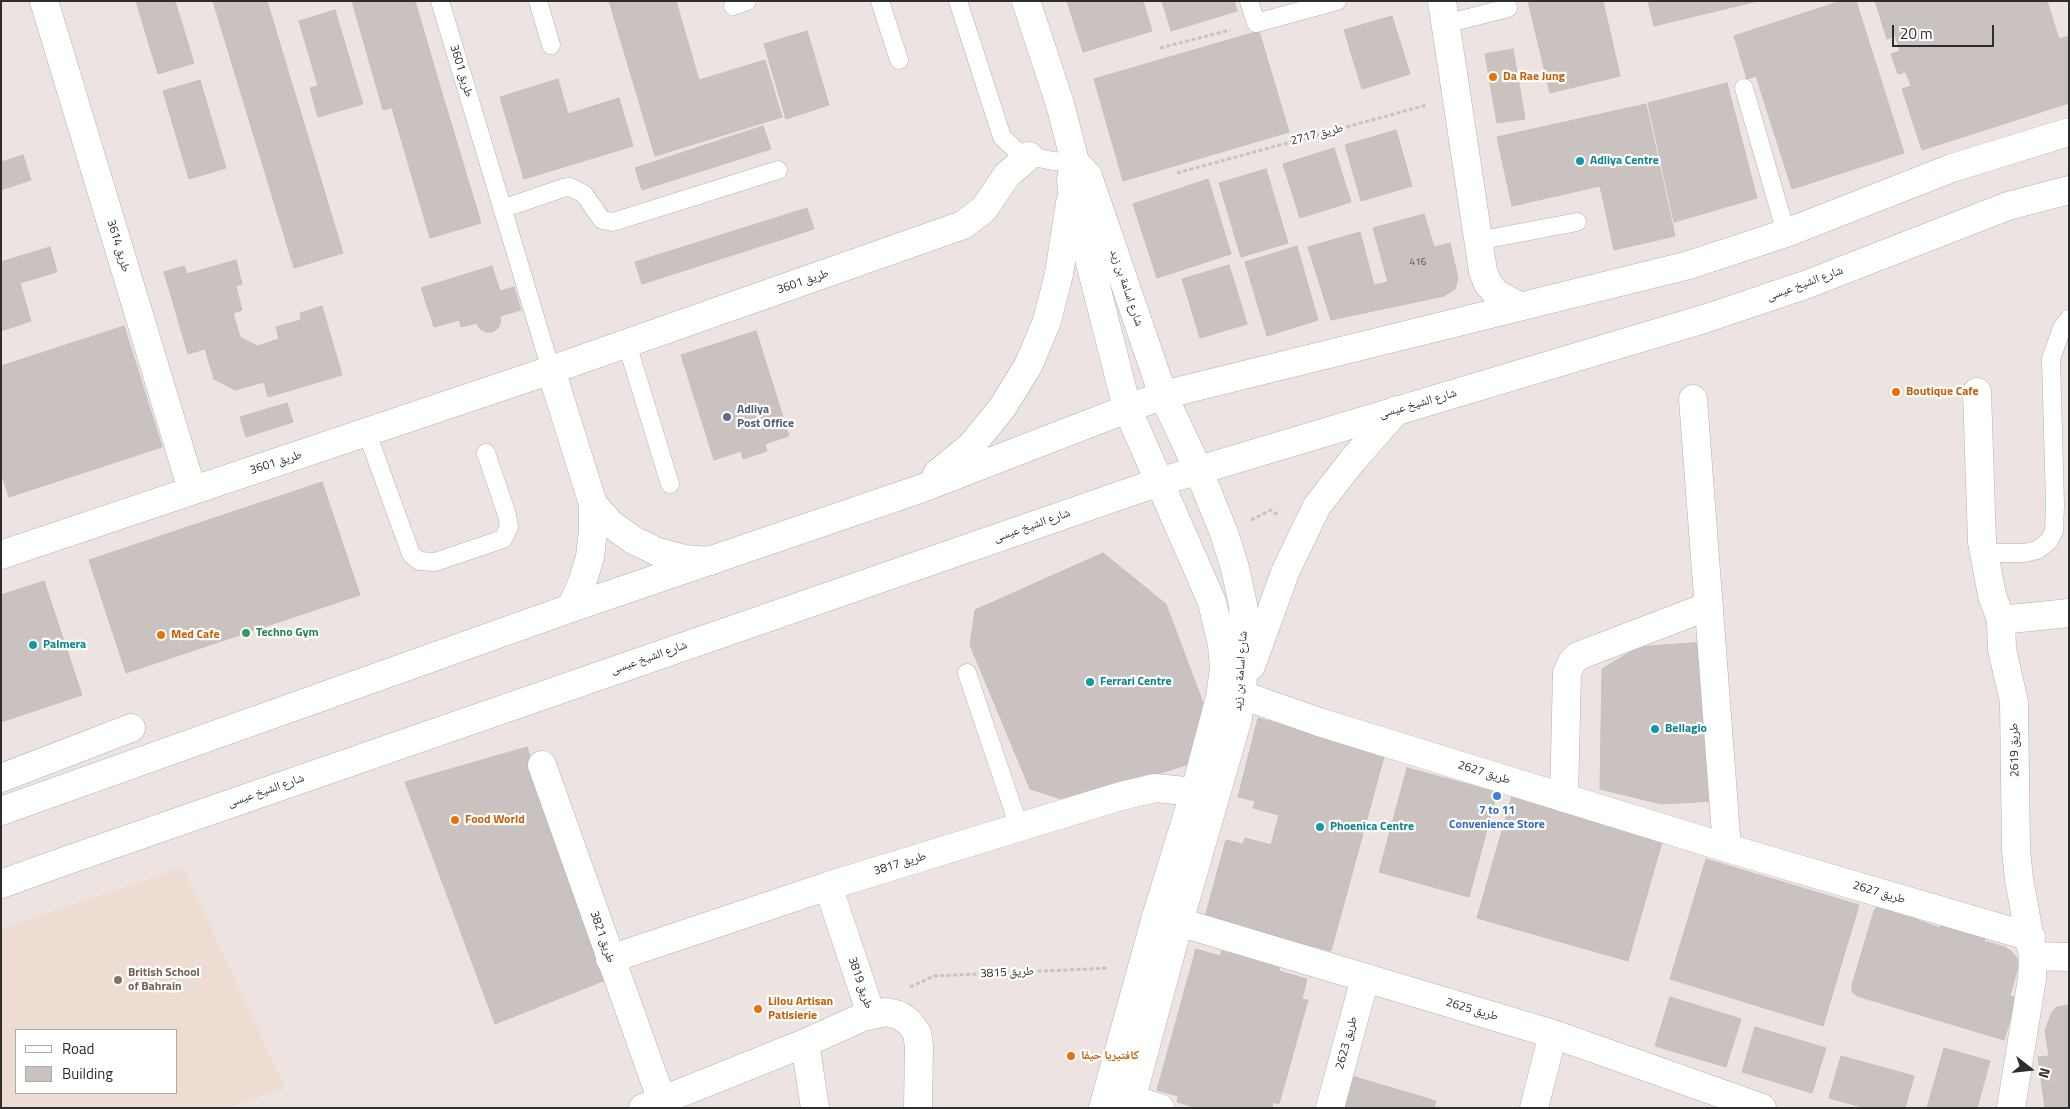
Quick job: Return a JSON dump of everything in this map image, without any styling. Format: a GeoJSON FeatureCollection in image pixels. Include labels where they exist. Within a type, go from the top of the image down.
{"type":"FeatureCollection","features":[{"type":"Feature","properties":{"kind":"street","name":"طريق 3614"},"geometry":{"type":"LineString","coordinates":[[44,1],[192,490]]}},
{"type":"Feature","properties":{"kind":"street","name":"شارع اسامة بن زيد"},"geometry":{"type":"LineString","coordinates":[[1026,1],[1060,104],[1075,162],[1088,176],[1163,395],[1198,469],[1236,568],[1243,605],[1242,693],[1238,718],[1205,792]]}},
{"type":"Feature","properties":{"kind":"street"},"geometry":{"type":"LineString","coordinates":[[1443,13],[1483,271],[1488,284],[1497,294],[1519,306]]}},
{"type":"Feature","properties":{"kind":"street"},"geometry":{"type":"LineString","coordinates":[[1,811],[571,608],[920,489],[1163,395],[1519,306],[1689,266],[1786,233],[1952,168],[2069,132]]}},
{"type":"Feature","properties":{"kind":"street","name":"طريق 3601"},"geometry":{"type":"LineString","coordinates":[[1,555],[627,344],[963,225],[984,210],[1007,175],[1029,156]]}},
{"type":"Feature","properties":{"kind":"street","name":"شارع اسامة بن زيد"},"geometry":{"type":"LineString","coordinates":[[1075,162],[1071,178],[1072,192],[1127,408],[1212,602],[1222,645],[1224,669],[1205,792],[1168,920],[1131,1103]]}},
{"type":"Feature","properties":{"kind":"street","name":"شارع الشيخ عيسى"},"geometry":{"type":"LineString","coordinates":[[1,884],[74,857],[1159,482],[1704,319],[1805,285],[2008,206],[2069,190]]}},
{"type":"Feature","properties":{"kind":"street"},"geometry":{"type":"LineString","coordinates":[[920,489],[971,446],[1002,408],[1028,366],[1046,321],[1059,274],[1072,192]]}},
{"type":"Feature","properties":{"kind":"street","name":"طريق 3601"},"geometry":{"type":"LineString","coordinates":[[551,370],[593,504],[590,557],[582,583],[571,608]]}},
{"type":"Feature","properties":{"kind":"street","name":"طريق 2619"},"geometry":{"type":"LineString","coordinates":[[1977,392],[1982,542],[1992,595],[2001,620],[2002,648],[2014,702],[2016,850],[2019,879],[2032,947],[2032,979],[2011,1108]]}},
{"type":"Feature","properties":{"kind":"street"},"geometry":{"type":"LineString","coordinates":[[1693,399],[1727,848]]}},
{"type":"Feature","properties":{"kind":"street"},"geometry":{"type":"LineString","coordinates":[[1242,693],[1286,570],[1318,506],[1352,461],[1397,410]]}},
{"type":"Feature","properties":{"kind":"street"},"geometry":{"type":"LineString","coordinates":[[593,504],[611,524],[626,535],[658,552],[684,559],[711,561]]}},
{"type":"Feature","properties":{"kind":"street"},"geometry":{"type":"LineString","coordinates":[[1564,798],[1567,672],[1572,662],[1578,656],[1709,606]]}},
{"type":"Feature","properties":{"kind":"street"},"geometry":{"type":"LineString","coordinates":[[2001,620],[2069,613]]}},
{"type":"Feature","properties":{"kind":"street","name":"طريق 2627"},"geometry":{"type":"LineString","coordinates":[[1242,693],[1319,722],[1727,848],[2032,947],[2069,957]]}},
{"type":"Feature","properties":{"kind":"street"},"geometry":{"type":"LineString","coordinates":[[1,778],[131,728]]}},
{"type":"Feature","properties":{"kind":"street","name":"طريق 3821"},"geometry":{"type":"LineString","coordinates":[[542,765],[610,959],[656,1105]]}},
{"type":"Feature","properties":{"kind":"street","name":"طريق 3817"},"geometry":{"type":"LineString","coordinates":[[610,959],[828,886],[1121,796],[1155,788],[1205,792]]}},
{"type":"Feature","properties":{"kind":"street","name":"طريق 3819"},"geometry":{"type":"LineString","coordinates":[[828,886],[879,1013],[904,1019],[917,1033],[919,1046],[918,1108]]}},
{"type":"Feature","properties":{"kind":"street","name":"شارع اسامة بن زيد"},"geometry":{"type":"LineString","coordinates":[[1103,1108],[1142,966],[1168,920]]}},
{"type":"Feature","properties":{"kind":"street","name":"طريق 2625"},"geometry":{"type":"LineString","coordinates":[[1168,920],[1553,1034],[1762,1108]]}},
{"type":"Feature","properties":{"kind":"street","name":"طريق 2623"},"geometry":{"type":"LineString","coordinates":[[1330,1108],[1365,978]]}},
{"type":"Feature","properties":{"kind":"street"},"geometry":{"type":"LineString","coordinates":[[656,1105],[879,1013]]}},
{"type":"Feature","properties":{"kind":"street"},"geometry":{"type":"LineString","coordinates":[[1534,1108],[1553,1034]]}},
{"type":"Feature","properties":{"kind":"street"},"geometry":{"type":"LineString","coordinates":[[805,1043],[815,1108]]}},
{"type":"Feature","properties":{"kind":"street"},"geometry":{"type":"LineString","coordinates":[[1131,1103],[1160,1108]]}},
{"type":"Feature","properties":{"kind":"lane","name":"طريق 3601"},"geometry":{"type":"LineString","coordinates":[[440,1],[551,370]]}},
{"type":"Feature","properties":{"kind":"lane"},"geometry":{"type":"LineString","coordinates":[[538,1],[551,46]]}},
{"type":"Feature","properties":{"kind":"lane"},"geometry":{"type":"LineString","coordinates":[[880,1],[899,60]]}},
{"type":"Feature","properties":{"kind":"lane"},"geometry":{"type":"LineString","coordinates":[[958,1],[1002,136],[1017,151],[1029,156],[1075,162]]}},
{"type":"Feature","properties":{"kind":"lane"},"geometry":{"type":"LineString","coordinates":[[1249,1],[1256,23],[1337,1]]}},
{"type":"Feature","properties":{"kind":"lane"},"geometry":{"type":"LineString","coordinates":[[1443,13],[1508,8]]}},
{"type":"Feature","properties":{"kind":"lane"},"geometry":{"type":"LineString","coordinates":[[1744,88],[1786,233]]}},
{"type":"Feature","properties":{"kind":"lane"},"geometry":{"type":"LineString","coordinates":[[502,209],[570,187],[584,194],[602,220],[613,222],[778,170]]}},
{"type":"Feature","properties":{"kind":"lane"},"geometry":{"type":"LineString","coordinates":[[1477,241],[1578,222]]}},
{"type":"Feature","properties":{"kind":"lane"},"geometry":{"type":"LineString","coordinates":[[1984,553],[2024,553],[2037,550],[2048,542],[2054,531],[2051,359],[2062,328],[2069,319]]}},
{"type":"Feature","properties":{"kind":"lane"},"geometry":{"type":"LineString","coordinates":[[627,344],[670,484]]}},
{"type":"Feature","properties":{"kind":"lane"},"geometry":{"type":"LineString","coordinates":[[367,433],[412,554],[420,561],[435,562],[503,539],[509,527],[507,515],[486,453]]}},
{"type":"Feature","properties":{"kind":"lane"},"geometry":{"type":"LineString","coordinates":[[968,673],[1019,827]]}},
{"type":"Feature","properties":{"kind":"path"},"geometry":{"type":"LineString","coordinates":[[1160,48],[1256,23]]}},
{"type":"Feature","properties":{"kind":"path","name":"طريق 2717"},"geometry":{"type":"LineString","coordinates":[[1177,173],[1456,97]]}},
{"type":"Feature","properties":{"kind":"path","name":"طريق 3815"},"geometry":{"type":"LineString","coordinates":[[879,1013],[906,989],[919,981],[934,976],[1142,966]]}},
{"type":"Feature","properties":{"kind":"shaded area","name":"British School of Bahrain"},"geometry":{"type":"Polygon","coordinates":[[[183,867],[285,1088],[228,1108],[1,1108],[1,929],[183,867]]]}},
{"type":"Feature","properties":{"kind":"building"},"geometry":{"type":"Polygon","coordinates":[[[136,1],[175,1],[194,63],[158,74],[136,1]]]}},
{"type":"Feature","properties":{"kind":"building"},"geometry":{"type":"Polygon","coordinates":[[[213,1],[267,1],[343,253],[294,268],[213,1]]]}},
{"type":"Feature","properties":{"kind":"building"},"geometry":{"type":"Polygon","coordinates":[[[352,1],[415,1],[442,93],[383,110],[352,1]]]}},
{"type":"Feature","properties":{"kind":"building"},"geometry":{"type":"Polygon","coordinates":[[[609,1],[676,1],[699,80],[765,60],[782,117],[655,156],[609,1]]]}},
{"type":"Feature","properties":{"kind":"building"},"geometry":{"type":"Polygon","coordinates":[[[1067,1],[1143,1],[1152,31],[1083,52],[1067,1]]]}},
{"type":"Feature","properties":{"kind":"building"},"geometry":{"type":"Polygon","coordinates":[[[1162,1],[1234,1],[1237,11],[1171,31],[1162,1]]]}},
{"type":"Feature","properties":{"kind":"building"},"geometry":{"type":"Polygon","coordinates":[[[1528,1],[1603,1],[1620,76],[1550,93],[1528,1]]]}},
{"type":"Feature","properties":{"kind":"building"},"geometry":{"type":"Polygon","coordinates":[[[1648,1],[1758,1],[1654,26],[1648,1]]]}},
{"type":"Feature","properties":{"kind":"building"},"geometry":{"type":"Polygon","coordinates":[[[1841,1],[1856,1],[1904,153],[1792,189],[1756,76],[1747,79],[1734,36],[1841,1]]]}},
{"type":"Feature","properties":{"kind":"building"},"geometry":{"type":"Polygon","coordinates":[[[1875,1],[2047,1],[2059,39],[2069,36],[2069,103],[1922,150],[1902,89],[1911,86],[1906,72],[1898,74],[1891,54],[1900,51],[1895,36],[1887,39],[1875,1]]]}},
{"type":"Feature","properties":{"kind":"building"},"geometry":{"type":"Polygon","coordinates":[[[335,10],[363,104],[318,117],[310,88],[318,86],[299,21],[335,10]]]}},
{"type":"Feature","properties":{"kind":"building"},"geometry":{"type":"Polygon","coordinates":[[[1392,16],[1410,74],[1362,89],[1344,30],[1392,16]]]}},
{"type":"Feature","properties":{"kind":"building"},"geometry":{"type":"Polygon","coordinates":[[[807,31],[829,105],[786,119],[764,44],[807,31]]]}},
{"type":"Feature","properties":{"kind":"building"},"geometry":{"type":"Polygon","coordinates":[[[1259,31],[1289,132],[1123,181],[1094,79],[1259,31]]]}},
{"type":"Feature","properties":{"kind":"building"},"geometry":{"type":"Polygon","coordinates":[[[1513,49],[1525,119],[1497,123],[1485,54],[1513,49]]]}},
{"type":"Feature","properties":{"kind":"building"},"geometry":{"type":"Polygon","coordinates":[[[558,79],[568,114],[619,98],[633,146],[524,179],[500,97],[558,79]]]}},
{"type":"Feature","properties":{"kind":"building"},"geometry":{"type":"Polygon","coordinates":[[[200,80],[226,168],[189,179],[163,91],[200,80]]]}},
{"type":"Feature","properties":{"kind":"building"},"geometry":{"type":"Polygon","coordinates":[[[1727,83],[1757,198],[1674,222],[1648,103],[1727,83]]]}},
{"type":"Feature","properties":{"kind":"building"},"geometry":{"type":"Polygon","coordinates":[[[442,93],[481,223],[430,238],[392,108],[442,93]]]}},
{"type":"Feature","properties":{"kind":"building","name":"Adliya Centre"},"geometry":{"type":"Polygon","coordinates":[[[1646,104],[1675,236],[1614,250],[1600,186],[1512,206],[1497,137],[1646,104]]]}},
{"type":"Feature","properties":{"kind":"building"},"geometry":{"type":"Polygon","coordinates":[[[763,126],[771,149],[642,190],[635,168],[763,126]]]}},
{"type":"Feature","properties":{"kind":"building"},"geometry":{"type":"Polygon","coordinates":[[[1396,130],[1412,186],[1361,201],[1345,145],[1396,130]]]}},
{"type":"Feature","properties":{"kind":"building"},"geometry":{"type":"Polygon","coordinates":[[[1334,148],[1351,202],[1300,218],[1283,164],[1334,148]]]}},
{"type":"Feature","properties":{"kind":"building"},"geometry":{"type":"Polygon","coordinates":[[[23,155],[31,180],[1,190],[1,162],[23,155]]]}},
{"type":"Feature","properties":{"kind":"building"},"geometry":{"type":"Polygon","coordinates":[[[1266,169],[1288,243],[1241,257],[1219,183],[1266,169]]]}},
{"type":"Feature","properties":{"kind":"building"},"geometry":{"type":"Polygon","coordinates":[[[1208,179],[1231,254],[1157,278],[1133,204],[1208,179]]]}},
{"type":"Feature","properties":{"kind":"building"},"geometry":{"type":"Polygon","coordinates":[[[807,208],[814,229],[642,284],[635,262],[807,208]]]}},
{"type":"Feature","properties":{"kind":"building"},"geometry":{"type":"Polygon","coordinates":[[[1424,214],[1434,247],[1450,243],[1458,278],[1455,289],[1444,296],[1331,320],[1308,247],[1360,232],[1374,285],[1388,282],[1373,228],[1424,214]]]}},
{"type":"Feature","properties":{"kind":"building"},"geometry":{"type":"Polygon","coordinates":[[[1297,246],[1318,320],[1267,336],[1245,262],[1297,246]]]}},
{"type":"Feature","properties":{"kind":"building"},"geometry":{"type":"Polygon","coordinates":[[[50,247],[57,272],[20,283],[31,321],[1,331],[1,262],[50,247]]]}},
{"type":"Feature","properties":{"kind":"building"},"geometry":{"type":"Polygon","coordinates":[[[236,260],[242,284],[236,286],[242,310],[233,313],[240,337],[257,346],[279,339],[276,327],[301,320],[300,313],[322,306],[342,375],[268,397],[264,382],[235,390],[214,379],[205,349],[188,354],[164,272],[184,266],[187,274],[236,260]]]}},
{"type":"Feature","properties":{"kind":"building"},"geometry":{"type":"Polygon","coordinates":[[[1229,265],[1247,324],[1200,338],[1182,279],[1229,265]]]}},
{"type":"Feature","properties":{"kind":"building"},"geometry":{"type":"Polygon","coordinates":[[[492,266],[500,291],[514,287],[521,310],[500,316],[501,322],[498,328],[492,332],[480,329],[477,323],[461,327],[459,320],[434,327],[421,288],[492,266]]]}},
{"type":"Feature","properties":{"kind":"building"},"geometry":{"type":"Polygon","coordinates":[[[124,326],[162,447],[9,497],[1,472],[1,366],[124,326]]]}},
{"type":"Feature","properties":{"kind":"building"},"geometry":{"type":"Polygon","coordinates":[[[756,331],[789,436],[765,444],[767,451],[743,459],[741,451],[714,460],[681,355],[756,331]]]}},
{"type":"Feature","properties":{"kind":"building"},"geometry":{"type":"Polygon","coordinates":[[[287,403],[293,422],[246,437],[240,417],[287,403]]]}},
{"type":"Feature","properties":{"kind":"building"},"geometry":{"type":"Polygon","coordinates":[[[322,482],[360,595],[126,673],[89,560],[322,482]]]}},
{"type":"Feature","properties":{"kind":"building","name":"Ferrari Centre"},"geometry":{"type":"Polygon","coordinates":[[[1103,553],[1166,604],[1209,719],[1189,764],[1071,802],[1030,789],[970,645],[975,610],[1103,553]]]}},
{"type":"Feature","properties":{"kind":"building","name":"Palmera"},"geometry":{"type":"Polygon","coordinates":[[[44,581],[82,695],[1,722],[1,595],[44,581]]]}},
{"type":"Feature","properties":{"kind":"building","name":"Bellagio"},"geometry":{"type":"Polygon","coordinates":[[[1704,642],[1714,801],[1661,804],[1600,789],[1602,669],[1638,647],[1704,642]]]}},
{"type":"Feature","properties":{"kind":"building","name":"Phoenica Centre"},"geometry":{"type":"Polygon","coordinates":[[[1278,716],[1385,753],[1331,951],[1312,946],[1309,956],[1205,917],[1226,840],[1243,844],[1245,838],[1271,845],[1279,815],[1253,808],[1255,801],[1238,797],[1258,718],[1276,723],[1278,716]]]}},
{"type":"Feature","properties":{"kind":"building"},"geometry":{"type":"Polygon","coordinates":[[[527,747],[608,979],[495,1024],[405,782],[527,747]]]}},
{"type":"Feature","properties":{"kind":"building"},"geometry":{"type":"Polygon","coordinates":[[[1407,768],[1497,792],[1469,897],[1379,872],[1407,768]]]}},
{"type":"Feature","properties":{"kind":"building"},"geometry":{"type":"Polygon","coordinates":[[[1513,792],[1664,835],[1628,961],[1477,918],[1513,792]]]}},
{"type":"Feature","properties":{"kind":"building"},"geometry":{"type":"Polygon","coordinates":[[[1706,859],[1859,905],[1823,1026],[1670,979],[1706,859]]]}},
{"type":"Feature","properties":{"kind":"building"},"geometry":{"type":"Polygon","coordinates":[[[1878,905],[1919,913],[1917,920],[1940,928],[1943,920],[1986,933],[1984,941],[2005,947],[2012,952],[2017,959],[2018,967],[2010,996],[2017,998],[2004,1040],[1857,996],[1852,992],[1852,985],[1874,911],[1878,905]]]}},
{"type":"Feature","properties":{"kind":"building"},"geometry":{"type":"Polygon","coordinates":[[[1196,949],[1220,956],[1222,951],[1280,967],[1279,971],[1307,979],[1302,999],[1308,1000],[1279,1104],[1273,1102],[1272,1108],[1198,1108],[1177,1102],[1178,1096],[1157,1090],[1196,949]]]}},
{"type":"Feature","properties":{"kind":"building"},"geometry":{"type":"Polygon","coordinates":[[[1670,997],[1741,1019],[1726,1067],[1655,1046],[1670,997]]]}},
{"type":"Feature","properties":{"kind":"building"},"geometry":{"type":"Polygon","coordinates":[[[2069,1005],[2069,1108],[2045,1108],[2038,1057],[2049,1056],[2045,1031],[2052,1012],[2057,1007],[2069,1005]]]}},
{"type":"Feature","properties":{"kind":"building"},"geometry":{"type":"Polygon","coordinates":[[[1755,1027],[1826,1048],[1812,1093],[1742,1072],[1755,1027]]]}},
{"type":"Feature","properties":{"kind":"building"},"geometry":{"type":"Polygon","coordinates":[[[1944,1048],[1990,1061],[1977,1108],[1927,1108],[1944,1048]]]}},
{"type":"Feature","properties":{"kind":"building"},"geometry":{"type":"Polygon","coordinates":[[[1841,1056],[1914,1076],[1905,1108],[1865,1108],[1829,1098],[1841,1056]]]}},
{"type":"Feature","properties":{"kind":"building"},"geometry":{"type":"Polygon","coordinates":[[[1345,1074],[1436,1101],[1434,1108],[1335,1108],[1345,1074]]]}},
{"type":"Feature","properties":{"kind":"place","name":"Da Rae Jung"},"geometry":{"type":"Point","coordinates":[1493,77]}},
{"type":"Feature","properties":{"kind":"place","name":"Adliya Centre"},"geometry":{"type":"Point","coordinates":[1580,161]}},
{"type":"Feature","properties":{"kind":"place","name":"Boutique Cafe"},"geometry":{"type":"Point","coordinates":[1896,392]}},
{"type":"Feature","properties":{"kind":"place","name":"Adliya Post Office"},"geometry":{"type":"Point","coordinates":[727,417]}},
{"type":"Feature","properties":{"kind":"place","name":"Techno Gym"},"geometry":{"type":"Point","coordinates":[246,633]}},
{"type":"Feature","properties":{"kind":"place","name":"Med Cafe"},"geometry":{"type":"Point","coordinates":[161,635]}},
{"type":"Feature","properties":{"kind":"place","name":"Palmera"},"geometry":{"type":"Point","coordinates":[33,645]}},
{"type":"Feature","properties":{"kind":"place","name":"Ferrari Centre"},"geometry":{"type":"Point","coordinates":[1090,682]}},
{"type":"Feature","properties":{"kind":"place","name":"Bellagio"},"geometry":{"type":"Point","coordinates":[1655,729]}},
{"type":"Feature","properties":{"kind":"place","name":"7 to 11 Convenience Store"},"geometry":{"type":"Point","coordinates":[1497,796]}},
{"type":"Feature","properties":{"kind":"place","name":"Food World"},"geometry":{"type":"Point","coordinates":[455,820]}},
{"type":"Feature","properties":{"kind":"place","name":"Phoenica Centre"},"geometry":{"type":"Point","coordinates":[1320,827]}},
{"type":"Feature","properties":{"kind":"place","name":"British School of Bahrain"},"geometry":{"type":"Point","coordinates":[118,980]}},
{"type":"Feature","properties":{"kind":"place","name":"Lilou Artisan Patisierie"},"geometry":{"type":"Point","coordinates":[758,1009]}},
{"type":"Feature","properties":{"kind":"place","name":"كافتيريا حيفا"},"geometry":{"type":"Point","coordinates":[1071,1056]}}]}
